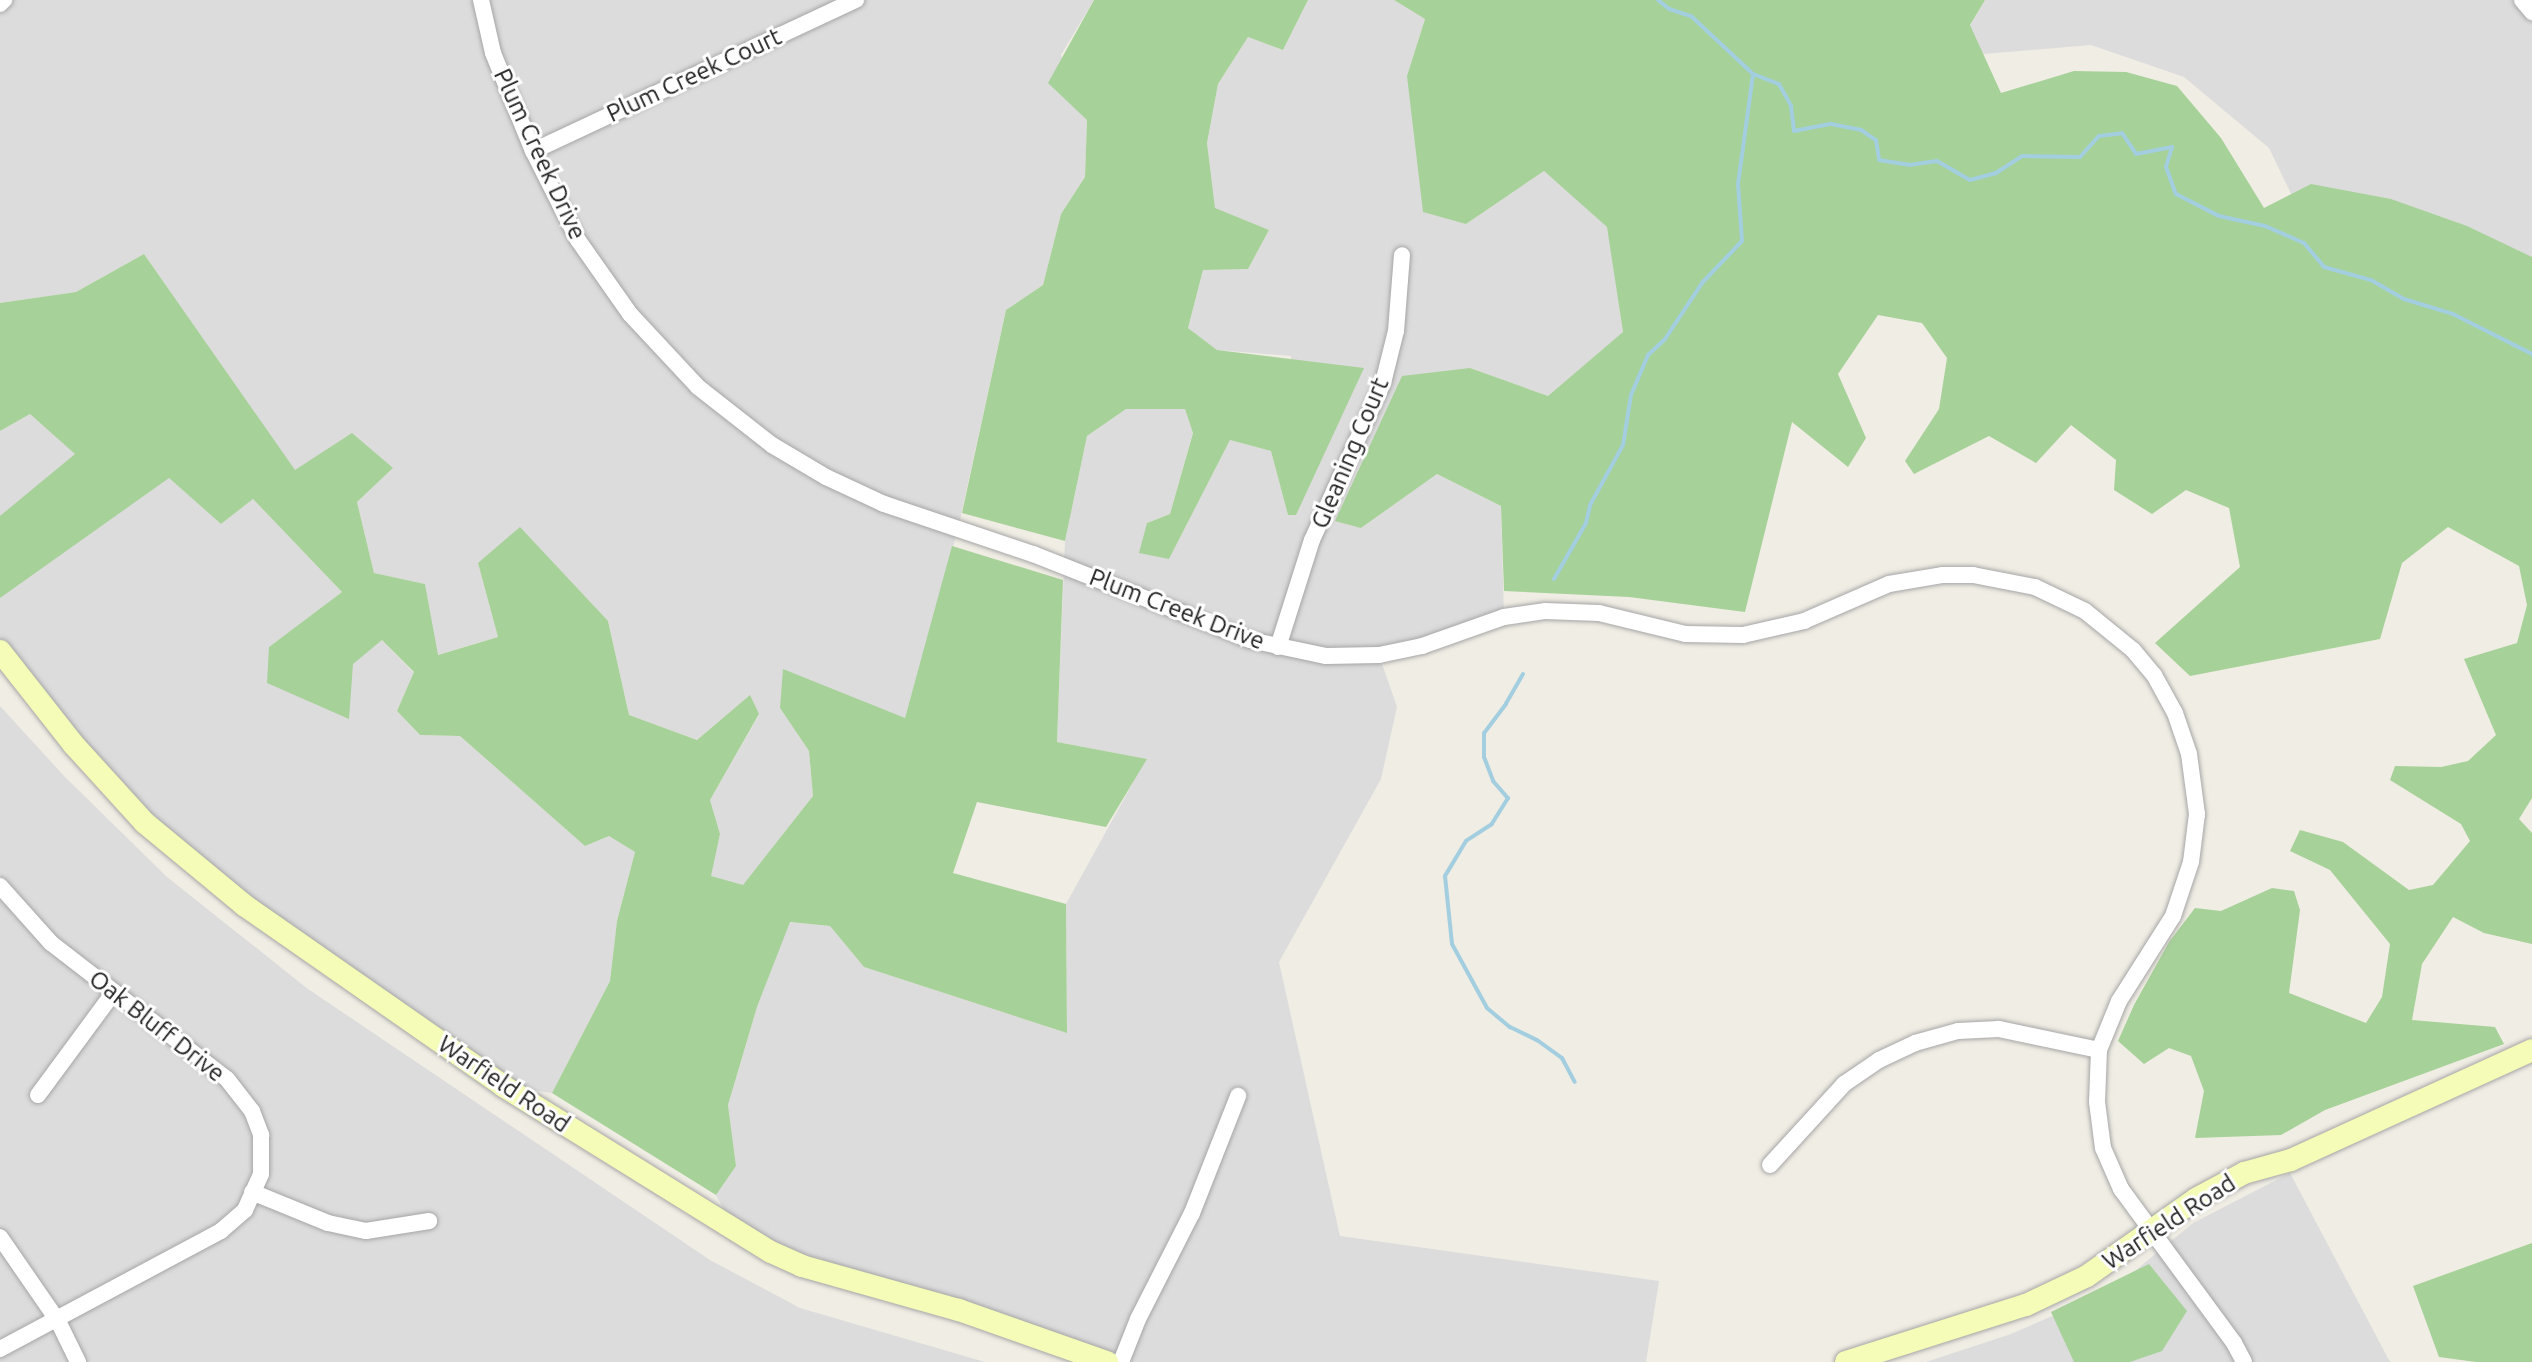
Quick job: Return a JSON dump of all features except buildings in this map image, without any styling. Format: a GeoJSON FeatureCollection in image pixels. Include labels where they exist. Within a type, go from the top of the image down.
{"type":"FeatureCollection","features":[{"type":"Feature","properties":{"kind":"street","name":"Plum Creek Drive"},"geometry":{"type":"LineString","coordinates":[[481,0],[493,53],[533,151],[578,240],[630,314],[698,387],[772,445],[826,477],[884,504],[1033,554],[1278,647],[1326,656],[1379,655],[1422,646],[1504,617],[1545,611],[1599,613],[1685,634],[1743,635],[1804,621],[1889,584],[1943,575],[1973,575],[2035,587],[2085,611],[2133,650],[2154,675],[2175,713],[2189,754],[2197,814],[2191,862],[2173,916],[2119,1001],[2099,1050],[2097,1102],[2103,1148],[2121,1189],[2234,1343],[2244,1362]]}},
{"type":"Feature","properties":{"kind":"street","name":"Plum Creek Court"},"geometry":{"type":"LineString","coordinates":[[533,151],[856,0]]}},
{"type":"Feature","properties":{"kind":"street"},"geometry":{"type":"LineString","coordinates":[[2522,0],[2532,12]]}},
{"type":"Feature","properties":{"kind":"street","name":"Gleaning Court"},"geometry":{"type":"LineString","coordinates":[[1278,647],[1312,540],[1383,383],[1396,331],[1402,255]]}},
{"type":"Feature","properties":{"kind":"street","name":"Warfield Road"},"geometry":{"type":"LineString","coordinates":[[0,651],[74,745],[145,823],[244,905],[503,1086],[771,1252],[802,1266],[959,1310],[1107,1362]]}},
{"type":"Feature","properties":{"kind":"street","name":"Oak Bluff Drive"},"geometry":{"type":"LineString","coordinates":[[0,886],[51,943],[227,1079],[252,1111],[261,1135],[261,1174],[245,1210],[221,1231],[58,1321],[0,1349]]}},
{"type":"Feature","properties":{"kind":"street"},"geometry":{"type":"LineString","coordinates":[[38,1095],[114,992]]}},
{"type":"Feature","properties":{"kind":"street"},"geometry":{"type":"LineString","coordinates":[[1770,1165],[1844,1084],[1879,1060],[1915,1043],[1958,1031],[1999,1029],[2099,1050]]}},
{"type":"Feature","properties":{"kind":"street","name":"Warfield Road"},"geometry":{"type":"LineString","coordinates":[[1846,1362],[2026,1305],[2087,1276],[2196,1199],[2244,1173],[2291,1160],[2532,1050]]}},
{"type":"Feature","properties":{"kind":"street"},"geometry":{"type":"LineString","coordinates":[[1121,1362],[1138,1319],[1192,1213],[1238,1096]]}},
{"type":"Feature","properties":{"kind":"street"},"geometry":{"type":"LineString","coordinates":[[252,1192],[328,1223],[366,1231],[429,1221]]}},
{"type":"Feature","properties":{"kind":"street"},"geometry":{"type":"LineString","coordinates":[[0,1237],[58,1321],[78,1362]]}},
{"type":"Feature","properties":{"kind":"shaded area"},"geometry":{"type":"Polygon","coordinates":[[[4,0],[1094,0],[1061,55],[1087,120],[1085,177],[1061,214],[1043,285],[1006,310],[958,529],[905,718],[780,708],[809,751],[813,796],[743,886],[710,876],[720,834],[710,800],[759,715],[749,696],[697,740],[629,715],[608,621],[478,563],[498,637],[437,655],[425,584],[374,573],[357,502],[392,469],[295,471],[144,254],[76,292],[0,303],[0,4],[4,0]]]}},
{"type":"Feature","properties":{"kind":"shaded area"},"geometry":{"type":"Polygon","coordinates":[[[1308,0],[1394,0],[1425,19],[1407,76],[1466,224],[1544,171],[1608,227],[1623,333],[1548,396],[1470,368],[1361,528],[1437,474],[1501,506],[1504,617],[1379,655],[1397,707],[1381,779],[1279,962],[1340,1236],[1659,1281],[1646,1362],[1107,1362],[737,1234],[716,1195],[736,1166],[728,1105],[757,1007],[789,922],[830,926],[864,967],[1067,1033],[1066,904],[1146,759],[1057,742],[1065,541],[1087,436],[1126,409],[1185,409],[1193,432],[1170,514],[1147,523],[1169,559],[1230,440],[1271,451],[1288,515],[1291,356],[1217,350],[1188,328],[1203,270],[1248,269],[1269,230],[1215,209],[1207,143],[1218,84],[1248,37],[1283,50],[1308,0]]]}},
{"type":"Feature","properties":{"kind":"shaded area"},"geometry":{"type":"Polygon","coordinates":[[[1985,0],[2532,0],[2532,327],[2294,200],[2269,148],[2184,77],[2091,45],[1983,54],[1966,32],[1985,0]]]}},
{"type":"Feature","properties":{"kind":"shaded area"},"geometry":{"type":"Polygon","coordinates":[[[30,414],[76,454],[169,478],[221,524],[253,499],[342,592],[269,647],[353,663],[382,640],[414,673],[397,711],[420,735],[460,736],[585,846],[609,836],[635,852],[617,921],[610,981],[552,1093],[503,1086],[145,823],[0,651],[0,431],[30,414]]]}},
{"type":"Feature","properties":{"kind":"shaded area"},"geometry":{"type":"Polygon","coordinates":[[[0,706],[65,777],[167,877],[308,989],[710,1260],[800,1308],[985,1362],[0,1362],[0,706]]]}},
{"type":"Feature","properties":{"kind":"shaded area"},"geometry":{"type":"Polygon","coordinates":[[[2290,1173],[2390,1362],[1926,1362],[2011,1334],[2112,1290],[2193,1223],[2290,1173]]]}},
{"type":"Feature","properties":{"kind":"green space"},"geometry":{"type":"Polygon","coordinates":[[[1094,0],[1308,0],[1283,50],[1248,37],[1218,84],[1207,143],[1215,208],[1269,230],[1248,269],[1203,270],[1188,328],[1217,350],[1364,368],[1296,515],[1288,515],[1271,451],[1230,440],[1169,559],[1139,553],[1147,523],[1170,514],[1193,433],[1185,409],[1126,409],[1087,436],[1065,541],[962,513],[1006,310],[1043,285],[1061,214],[1085,177],[1087,120],[1048,83],[1094,0]]]}},
{"type":"Feature","properties":{"kind":"green space"},"geometry":{"type":"Polygon","coordinates":[[[1394,0],[1985,0],[1970,25],[2001,93],[2074,71],[2126,72],[2177,86],[2221,138],[2264,208],[2311,184],[2391,199],[2467,226],[2532,257],[2532,798],[2519,819],[2532,833],[2532,944],[2484,933],[2453,917],[2422,964],[2412,1020],[2495,1027],[2504,1044],[2325,1110],[2281,1135],[2195,1138],[2204,1091],[2191,1056],[2169,1048],[2144,1064],[2118,1041],[2169,942],[2195,908],[2221,911],[2272,888],[2294,891],[2300,910],[2289,993],[2366,1023],[2382,997],[2390,944],[2330,870],[2290,851],[2300,830],[2343,842],[2409,890],[2433,885],[2470,841],[2461,824],[2390,780],[2395,766],[2441,767],[2468,761],[2496,735],[2464,659],[2517,643],[2527,605],[2519,566],[2448,527],[2402,563],[2380,639],[2190,676],[2155,643],[2240,567],[2229,508],[2186,490],[2152,514],[2114,490],[2116,460],[2071,425],[2036,463],[1989,436],[1914,474],[1905,461],[1939,409],[1947,358],[1922,323],[1878,315],[1838,374],[1866,438],[1848,467],[1792,422],[1745,612],[1629,597],[1504,591],[1501,506],[1437,474],[1361,528],[1335,521],[1402,376],[1470,368],[1548,396],[1623,332],[1607,227],[1544,171],[1466,224],[1423,212],[1407,76],[1425,19],[1394,0]]]}},
{"type":"Feature","properties":{"kind":"green space"},"geometry":{"type":"Polygon","coordinates":[[[144,254],[295,470],[352,433],[393,468],[357,502],[374,573],[425,584],[438,655],[498,637],[478,563],[520,527],[608,621],[629,715],[697,740],[750,695],[759,714],[710,800],[720,834],[711,876],[743,885],[813,796],[809,751],[780,708],[783,669],[905,718],[952,546],[1063,580],[1057,742],[1147,759],[1106,827],[977,802],[953,873],[1066,904],[1067,1033],[864,967],[830,926],[790,922],[757,1007],[728,1105],[736,1166],[716,1195],[552,1093],[610,981],[617,921],[635,852],[609,836],[585,846],[460,736],[420,735],[397,711],[414,672],[382,640],[353,664],[349,719],[267,683],[269,647],[342,592],[253,499],[221,524],[169,478],[0,598],[0,516],[75,454],[30,414],[0,431],[0,303],[76,292],[144,254]]]}},
{"type":"Feature","properties":{"kind":"green space"},"geometry":{"type":"Polygon","coordinates":[[[2532,1243],[2532,1362],[2476,1362],[2439,1357],[2413,1286],[2532,1243]]]}},
{"type":"Feature","properties":{"kind":"green space"},"geometry":{"type":"Polygon","coordinates":[[[2149,1264],[2187,1311],[2162,1351],[2130,1362],[2074,1362],[2051,1312],[2149,1264]]]}},
{"type":"Feature","properties":{"kind":"waterway"},"geometry":{"type":"LineString","coordinates":[[1658,0],[1669,9],[1691,16],[1753,74],[1779,84],[1791,106],[1794,131],[1831,124],[1861,130],[1876,140],[1879,160],[1909,165],[1937,161],[1970,180],[1996,173],[2022,156],[2080,157],[2099,136],[2122,133],[2136,154],[2172,147],[2166,167],[2176,194],[2219,216],[2265,226],[2304,243],[2324,267],[2371,280],[2404,299],[2453,314],[2532,354]]}},
{"type":"Feature","properties":{"kind":"waterway"},"geometry":{"type":"LineString","coordinates":[[1554,579],[1586,523],[1590,505],[1623,445],[1631,395],[1648,355],[1665,339],[1702,283],[1742,241],[1738,184],[1753,75]]}},
{"type":"Feature","properties":{"kind":"waterway"},"geometry":{"type":"LineString","coordinates":[[1523,674],[1484,733],[1484,757],[1493,781],[1508,798],[1492,824],[1466,841],[1445,876],[1452,944],[1487,1008],[1510,1027],[1537,1040],[1562,1058],[1575,1082]]}}]}
